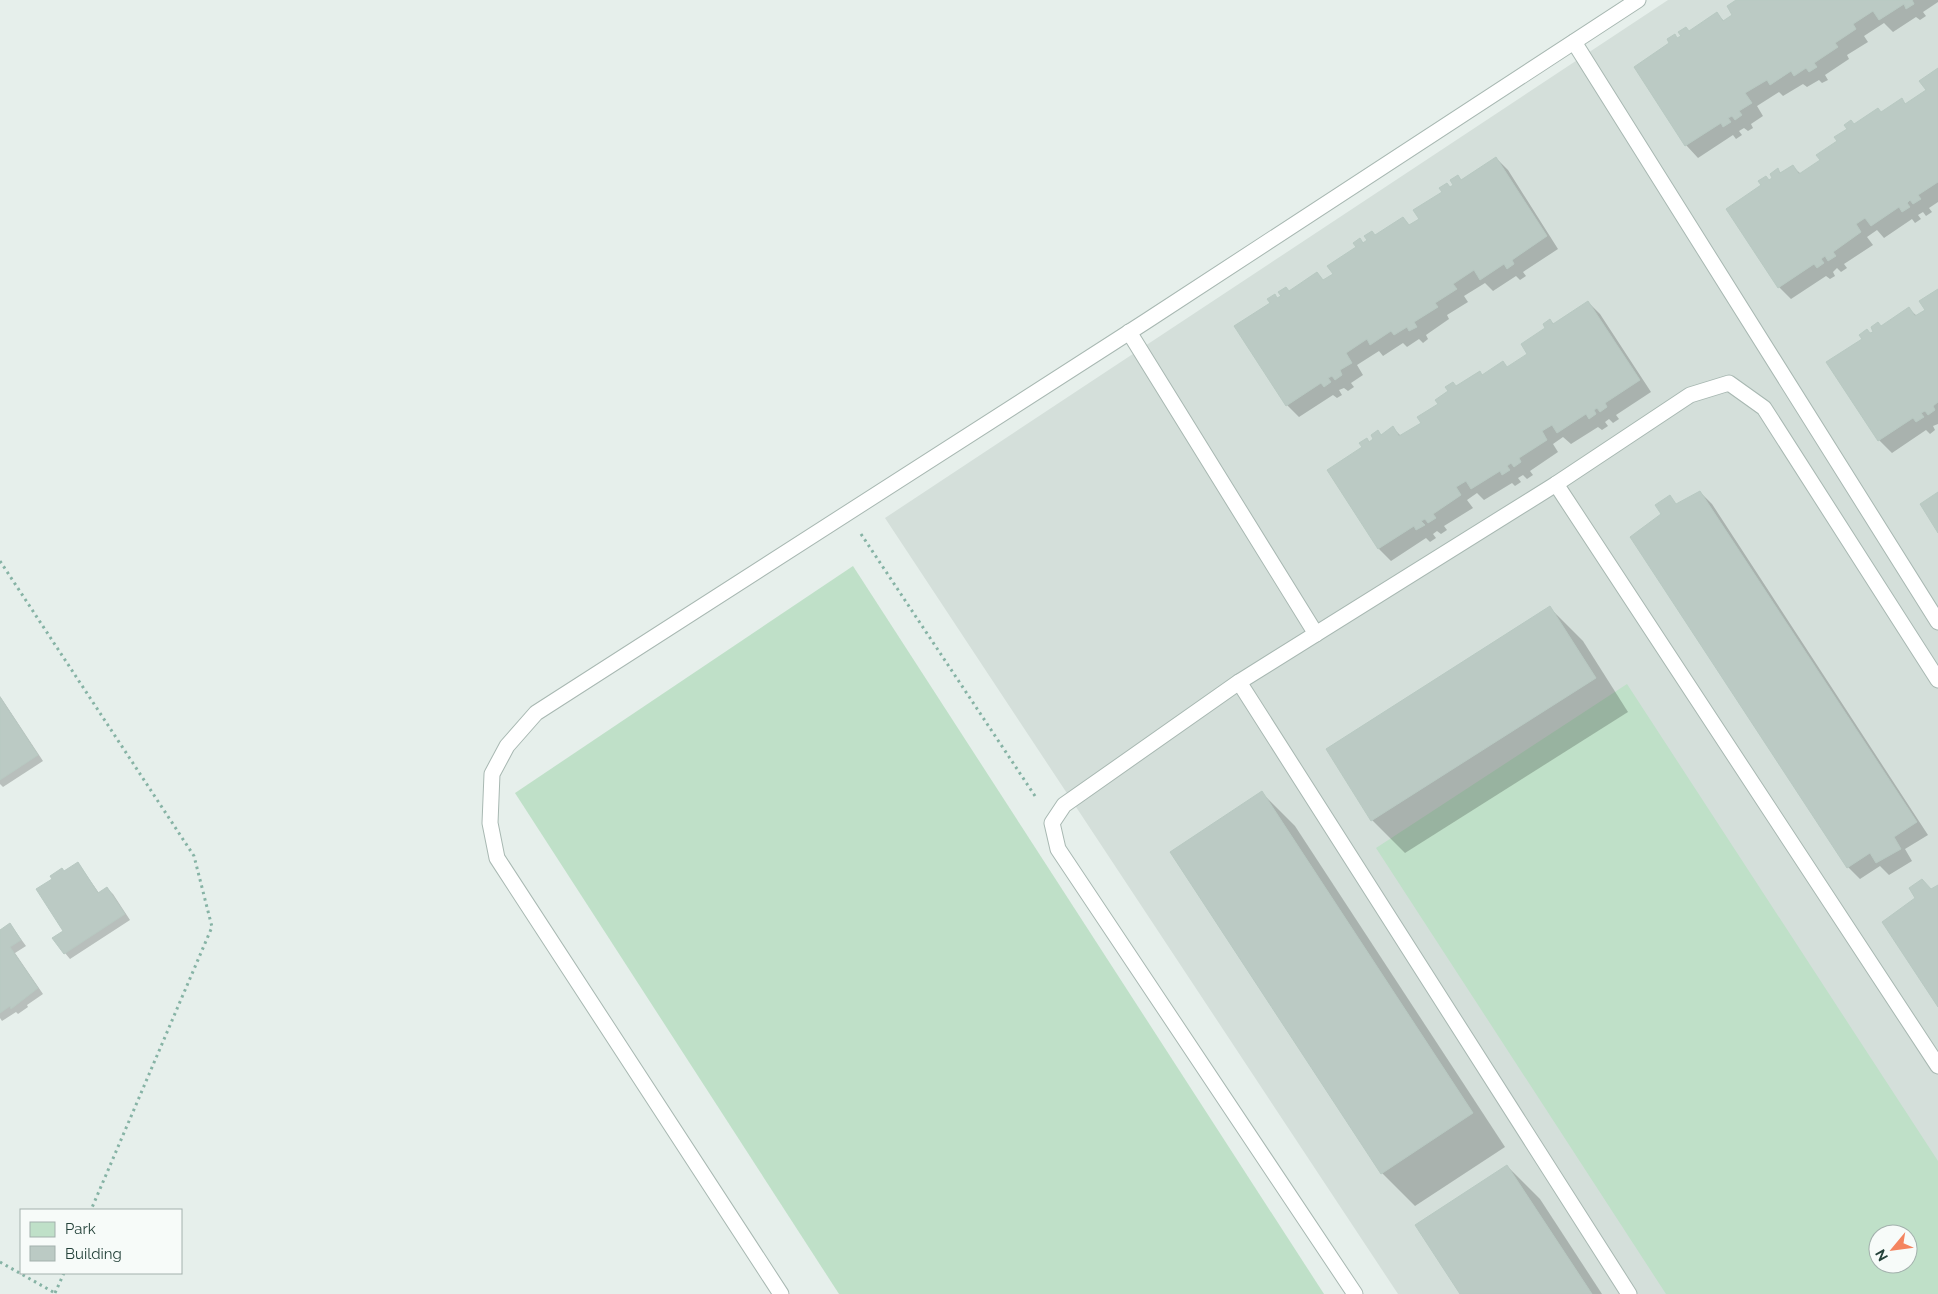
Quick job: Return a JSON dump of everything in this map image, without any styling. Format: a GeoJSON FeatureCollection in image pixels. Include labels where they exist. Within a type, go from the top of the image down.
{"type":"FeatureCollection","features":[{"type":"Feature","properties":{"kind":"lane"},"geometry":{"type":"LineString","coordinates":[[781,1294],[497,858],[490,823],[492,774],[507,746],[536,713],[1129,332],[1638,0]]}},
{"type":"Feature","properties":{"kind":"lane"},"geometry":{"type":"LineString","coordinates":[[1574,42],[1938,622]]}},
{"type":"Feature","properties":{"kind":"lane"},"geometry":{"type":"LineString","coordinates":[[1129,332],[1316,634]]}},
{"type":"Feature","properties":{"kind":"lane"},"geometry":{"type":"LineString","coordinates":[[1355,1294],[1058,849],[1052,823],[1064,805],[1239,682],[1556,484],[1690,395],[1729,383],[1764,408],[1938,680]]}},
{"type":"Feature","properties":{"kind":"lane"},"geometry":{"type":"LineString","coordinates":[[1556,484],[1938,1066]]}},
{"type":"Feature","properties":{"kind":"lane"},"geometry":{"type":"LineString","coordinates":[[1239,682],[1629,1294]]}},
{"type":"Feature","properties":{"kind":"path"},"geometry":{"type":"LineString","coordinates":[[847,513],[1052,823]]}},
{"type":"Feature","properties":{"kind":"path"},"geometry":{"type":"LineString","coordinates":[[0,561],[194,856],[212,927],[90,1209]]}},
{"type":"Feature","properties":{"kind":"path"},"geometry":{"type":"LineString","coordinates":[[0,1262],[20,1273]]}},
{"type":"Feature","properties":{"kind":"path"},"geometry":{"type":"LineString","coordinates":[[21,1274],[55,1293],[64,1274]]}},
{"type":"Feature","properties":{"kind":"shaded area"},"geometry":{"type":"Polygon","coordinates":[[[1668,0],[1938,0],[1938,1294],[1398,1294],[885,518],[1668,0]]]}},
{"type":"Feature","properties":{"kind":"green space"},"geometry":{"type":"Polygon","coordinates":[[[853,566],[1324,1294],[839,1294],[515,793],[853,566]]]}},
{"type":"Feature","properties":{"kind":"green space"},"geometry":{"type":"Polygon","coordinates":[[[1627,684],[1938,1161],[1938,1294],[1666,1294],[1376,848],[1627,684]]]}},
{"type":"Feature","properties":{"kind":"building"},"geometry":{"type":"Polygon","coordinates":[[[1736,0],[1912,0],[1914,4],[1906,9],[1904,4],[1879,20],[1873,11],[1853,24],[1856,29],[1835,43],[1838,47],[1814,63],[1817,67],[1809,72],[1806,68],[1794,76],[1791,71],[1770,85],[1767,80],[1745,93],[1752,103],[1739,111],[1742,115],[1735,120],[1732,116],[1728,118],[1731,122],[1723,127],[1721,123],[1685,146],[1634,67],[1669,43],[1667,39],[1675,34],[1677,38],[1681,36],[1678,32],[1686,27],[1689,31],[1717,12],[1723,21],[1732,15],[1727,6],[1736,0]]]}},
{"type":"Feature","properties":{"kind":"building"},"geometry":{"type":"Polygon","coordinates":[[[1938,68],[1938,182],[1918,195],[1921,199],[1913,204],[1910,200],[1907,203],[1910,207],[1902,212],[1899,207],[1871,226],[1865,218],[1856,224],[1861,232],[1833,252],[1836,256],[1828,261],[1825,256],[1821,259],[1824,263],[1817,268],[1814,264],[1778,288],[1726,209],[1761,185],[1758,181],[1766,176],[1769,180],[1772,178],[1770,174],[1778,168],[1780,173],[1793,165],[1799,174],[1820,160],[1816,155],[1837,141],[1834,137],[1847,129],[1844,125],[1851,120],[1854,124],[1878,108],[1881,112],[1902,98],[1905,104],[1926,90],[1919,81],[1938,68]]]}},
{"type":"Feature","properties":{"kind":"building"},"geometry":{"type":"Polygon","coordinates":[[[1496,157],[1547,236],[1512,260],[1514,264],[1507,269],[1504,264],[1480,280],[1474,270],[1453,284],[1457,289],[1435,303],[1438,307],[1414,322],[1417,327],[1409,331],[1407,327],[1394,335],[1391,331],[1370,345],[1367,339],[1346,353],[1352,363],[1340,370],[1342,375],[1335,380],[1332,376],[1328,378],[1331,382],[1324,387],[1321,383],[1286,406],[1234,326],[1270,303],[1267,299],[1275,294],[1277,298],[1281,296],[1278,292],[1286,287],[1289,291],[1317,272],[1323,280],[1333,274],[1327,266],[1356,247],[1353,243],[1360,238],[1363,243],[1367,240],[1364,236],[1372,231],[1375,235],[1403,217],[1409,225],[1419,219],[1413,210],[1442,192],[1439,188],[1447,183],[1450,187],[1453,185],[1450,180],[1458,175],[1461,180],[1496,157]]]}},
{"type":"Feature","properties":{"kind":"building"},"geometry":{"type":"Polygon","coordinates":[[[1938,289],[1938,402],[1933,406],[1935,410],[1928,415],[1925,411],[1921,413],[1924,417],[1916,422],[1913,418],[1878,441],[1826,362],[1862,339],[1859,335],[1867,329],[1870,333],[1873,332],[1871,327],[1878,322],[1881,326],[1909,307],[1915,316],[1925,310],[1919,301],[1938,289]]]}},
{"type":"Feature","properties":{"kind":"building"},"geometry":{"type":"Polygon","coordinates":[[[1588,301],[1640,380],[1605,403],[1607,407],[1600,412],[1597,408],[1594,410],[1596,414],[1589,419],[1586,414],[1557,433],[1552,425],[1542,431],[1547,440],[1519,458],[1521,462],[1514,467],[1511,463],[1507,466],[1510,470],[1502,475],[1500,471],[1471,489],[1466,481],[1456,487],[1461,495],[1433,514],[1436,518],[1428,523],[1425,519],[1421,521],[1425,525],[1416,530],[1414,526],[1378,549],[1327,470],[1362,447],[1359,443],[1367,438],[1369,442],[1373,439],[1371,435],[1378,430],[1381,435],[1393,426],[1399,436],[1421,423],[1417,417],[1438,404],[1435,400],[1448,391],[1445,387],[1453,382],[1456,386],[1480,371],[1482,375],[1503,361],[1507,367],[1527,354],[1521,344],[1545,328],[1543,324],[1550,319],[1553,324],[1588,301]]]}},
{"type":"Feature","properties":{"kind":"building"},"geometry":{"type":"Polygon","coordinates":[[[1700,491],[1917,822],[1894,837],[1901,849],[1876,863],[1870,853],[1847,868],[1630,537],[1661,514],[1655,505],[1670,495],[1676,504],[1700,491]]]}},
{"type":"Feature","properties":{"kind":"building"},"geometry":{"type":"Polygon","coordinates":[[[1938,492],[1938,533],[1920,504],[1938,492]]]}},
{"type":"Feature","properties":{"kind":"building"},"geometry":{"type":"Polygon","coordinates":[[[1550,606],[1596,678],[1371,821],[1326,749],[1550,606]]]}},
{"type":"Feature","properties":{"kind":"building"},"geometry":{"type":"Polygon","coordinates":[[[0,697],[38,755],[0,780],[0,697]]]}},
{"type":"Feature","properties":{"kind":"building"},"geometry":{"type":"Polygon","coordinates":[[[1262,791],[1473,1113],[1381,1174],[1170,852],[1262,791]]]}},
{"type":"Feature","properties":{"kind":"building"},"geometry":{"type":"Polygon","coordinates":[[[78,862],[98,893],[107,887],[125,914],[64,954],[52,938],[63,931],[36,889],[52,879],[50,876],[62,868],[64,871],[78,862]]]}},
{"type":"Feature","properties":{"kind":"building"},"geometry":{"type":"Polygon","coordinates":[[[1922,879],[1931,889],[1938,885],[1938,1007],[1882,922],[1915,898],[1909,888],[1922,879]]]}},
{"type":"Feature","properties":{"kind":"building"},"geometry":{"type":"Polygon","coordinates":[[[10,923],[21,940],[10,947],[38,988],[11,1009],[10,1006],[0,1013],[0,930],[10,923]]]}},
{"type":"Feature","properties":{"kind":"building"},"geometry":{"type":"Polygon","coordinates":[[[1507,1165],[1592,1294],[1460,1294],[1415,1225],[1507,1165]]]}}]}
